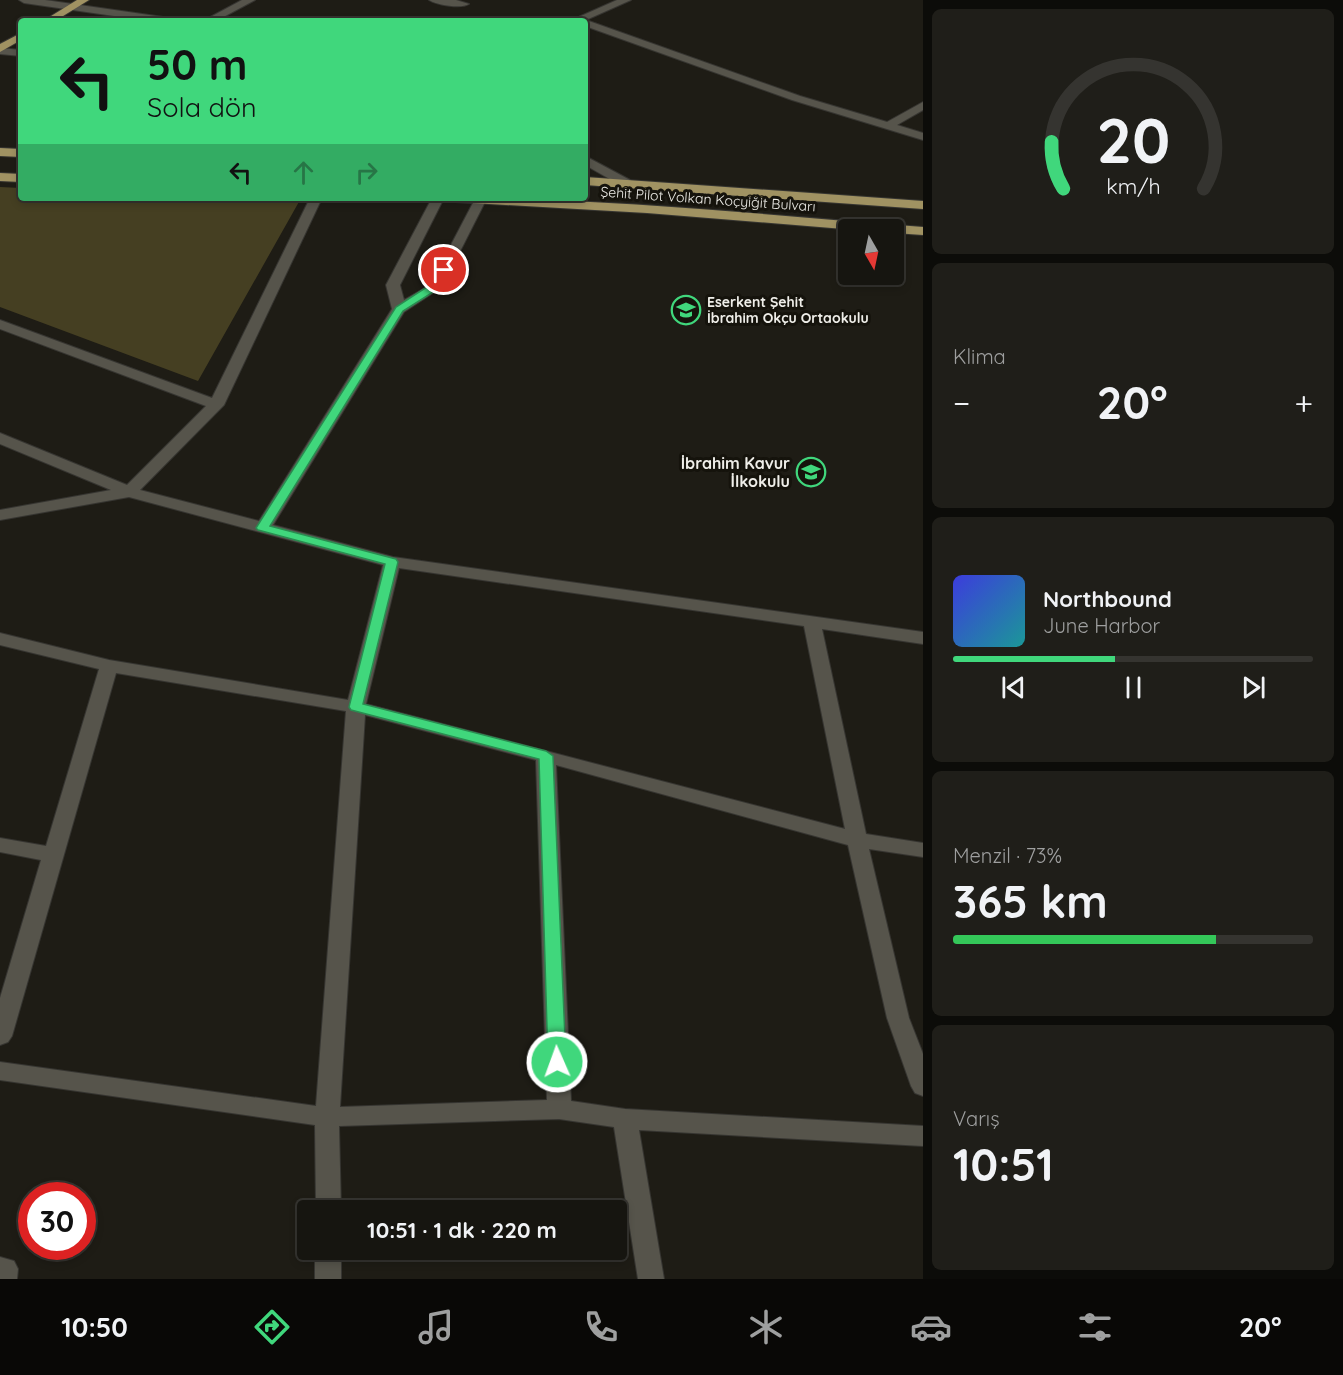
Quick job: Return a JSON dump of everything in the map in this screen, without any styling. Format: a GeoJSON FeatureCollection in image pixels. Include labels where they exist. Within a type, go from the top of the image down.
{"type":"FeatureCollection","features":[{"type":"Feature","properties":{"kind":"main road"},"geometry":{"type":"LineString","coordinates":[[53,18],[84,0]]}},
{"type":"Feature","properties":{"kind":"main road"},"geometry":{"type":"LineString","coordinates":[[0,50],[18,38]]}},
{"type":"Feature","properties":{"kind":"main road"},"geometry":{"type":"LineString","coordinates":[[0,152],[18,153]]}},
{"type":"Feature","properties":{"kind":"main road"},"geometry":{"type":"LineString","coordinates":[[0,177],[18,178]]}},
{"type":"Feature","properties":{"kind":"main road","name":"Şehit Pilot Volkan Koçyiğit Bulvarı"},"geometry":{"type":"LineString","coordinates":[[588,181],[923,205]]}},
{"type":"Feature","properties":{"kind":"main road","name":"Şehit Pilot Volkan Koçyiğit Bulvarı"},"geometry":{"type":"LineString","coordinates":[[499,201],[647,209],[923,231]]}},
{"type":"Feature","properties":{"kind":"street"},"geometry":{"type":"LineString","coordinates":[[24,0],[147,18]]}},
{"type":"Feature","properties":{"kind":"street"},"geometry":{"type":"LineString","coordinates":[[214,18],[250,0]]}},
{"type":"Feature","properties":{"kind":"street"},"geometry":{"type":"LineString","coordinates":[[434,0],[464,4]]}},
{"type":"Feature","properties":{"kind":"street"},"geometry":{"type":"LineString","coordinates":[[585,18],[626,0]]}},
{"type":"Feature","properties":{"kind":"street"},"geometry":{"type":"LineString","coordinates":[[588,24],[796,98],[923,137]]}},
{"type":"Feature","properties":{"kind":"street"},"geometry":{"type":"LineString","coordinates":[[0,50],[18,53]]}},
{"type":"Feature","properties":{"kind":"street"},"geometry":{"type":"LineString","coordinates":[[890,125],[923,105]]}},
{"type":"Feature","properties":{"kind":"street"},"geometry":{"type":"LineString","coordinates":[[588,162],[626,183]]}},
{"type":"Feature","properties":{"kind":"street"},"geometry":{"type":"LineString","coordinates":[[0,516],[129,492],[216,405],[315,201]]}},
{"type":"Feature","properties":{"kind":"street"},"geometry":{"type":"LineString","coordinates":[[399,309],[393,285],[436,201]]}},
{"type":"Feature","properties":{"kind":"street"},"geometry":{"type":"LineString","coordinates":[[262,528],[399,309],[435,287],[480,201]]}},
{"type":"Feature","properties":{"kind":"street"},"geometry":{"type":"LineString","coordinates":[[0,324],[216,405]]}},
{"type":"Feature","properties":{"kind":"street"},"geometry":{"type":"LineString","coordinates":[[0,438],[129,492],[392,562],[923,638]]}},
{"type":"Feature","properties":{"kind":"street"},"geometry":{"type":"LineString","coordinates":[[328,1200],[327,1117],[356,707],[392,562]]}},
{"type":"Feature","properties":{"kind":"street"},"geometry":{"type":"LineString","coordinates":[[812,623],[857,840],[898,1018],[923,1086]]}},
{"type":"Feature","properties":{"kind":"street"},"geometry":{"type":"LineString","coordinates":[[0,639],[110,666],[356,707],[857,840],[923,850]]}},
{"type":"Feature","properties":{"kind":"street"},"geometry":{"type":"LineString","coordinates":[[0,1036],[110,666]]}},
{"type":"Feature","properties":{"kind":"street"},"geometry":{"type":"LineString","coordinates":[[546,756],[559,1109]]}},
{"type":"Feature","properties":{"kind":"street"},"geometry":{"type":"LineString","coordinates":[[0,845],[55,855]]}},
{"type":"Feature","properties":{"kind":"street"},"geometry":{"type":"LineString","coordinates":[[0,1071],[327,1117],[559,1109],[625,1119],[923,1136]]}},
{"type":"Feature","properties":{"kind":"street"},"geometry":{"type":"LineString","coordinates":[[625,1119],[651,1279]]}},
{"type":"Feature","properties":{"kind":"street"},"geometry":{"type":"LineString","coordinates":[[328,1260],[328,1279]]}},
{"type":"Feature","properties":{"kind":"street"},"geometry":{"type":"LineString","coordinates":[[0,1269],[5,1269],[4,1279]]}},
{"type":"Feature","properties":{"kind":"shaded area"},"geometry":{"type":"Polygon","coordinates":[[[0,187],[18,188],[18,201],[299,201],[198,381],[0,307],[0,187]]]}},
{"type":"Feature","properties":{"kind":"place","name":"Eserkent Şehit İbrahim Okçu Ortaokulu"},"geometry":{"type":"Point","coordinates":[686,310]}},
{"type":"Feature","properties":{"kind":"place","name":"İbrahim Kavur İlkokulu"},"geometry":{"type":"Point","coordinates":[811,472]}},
{"type":"Feature","properties":{"kind":"route"},"geometry":{"type":"LineString","coordinates":[[444,270],[435,287],[399,309],[262,528],[392,562],[356,707],[546,756],[557,1062]]}}]}
